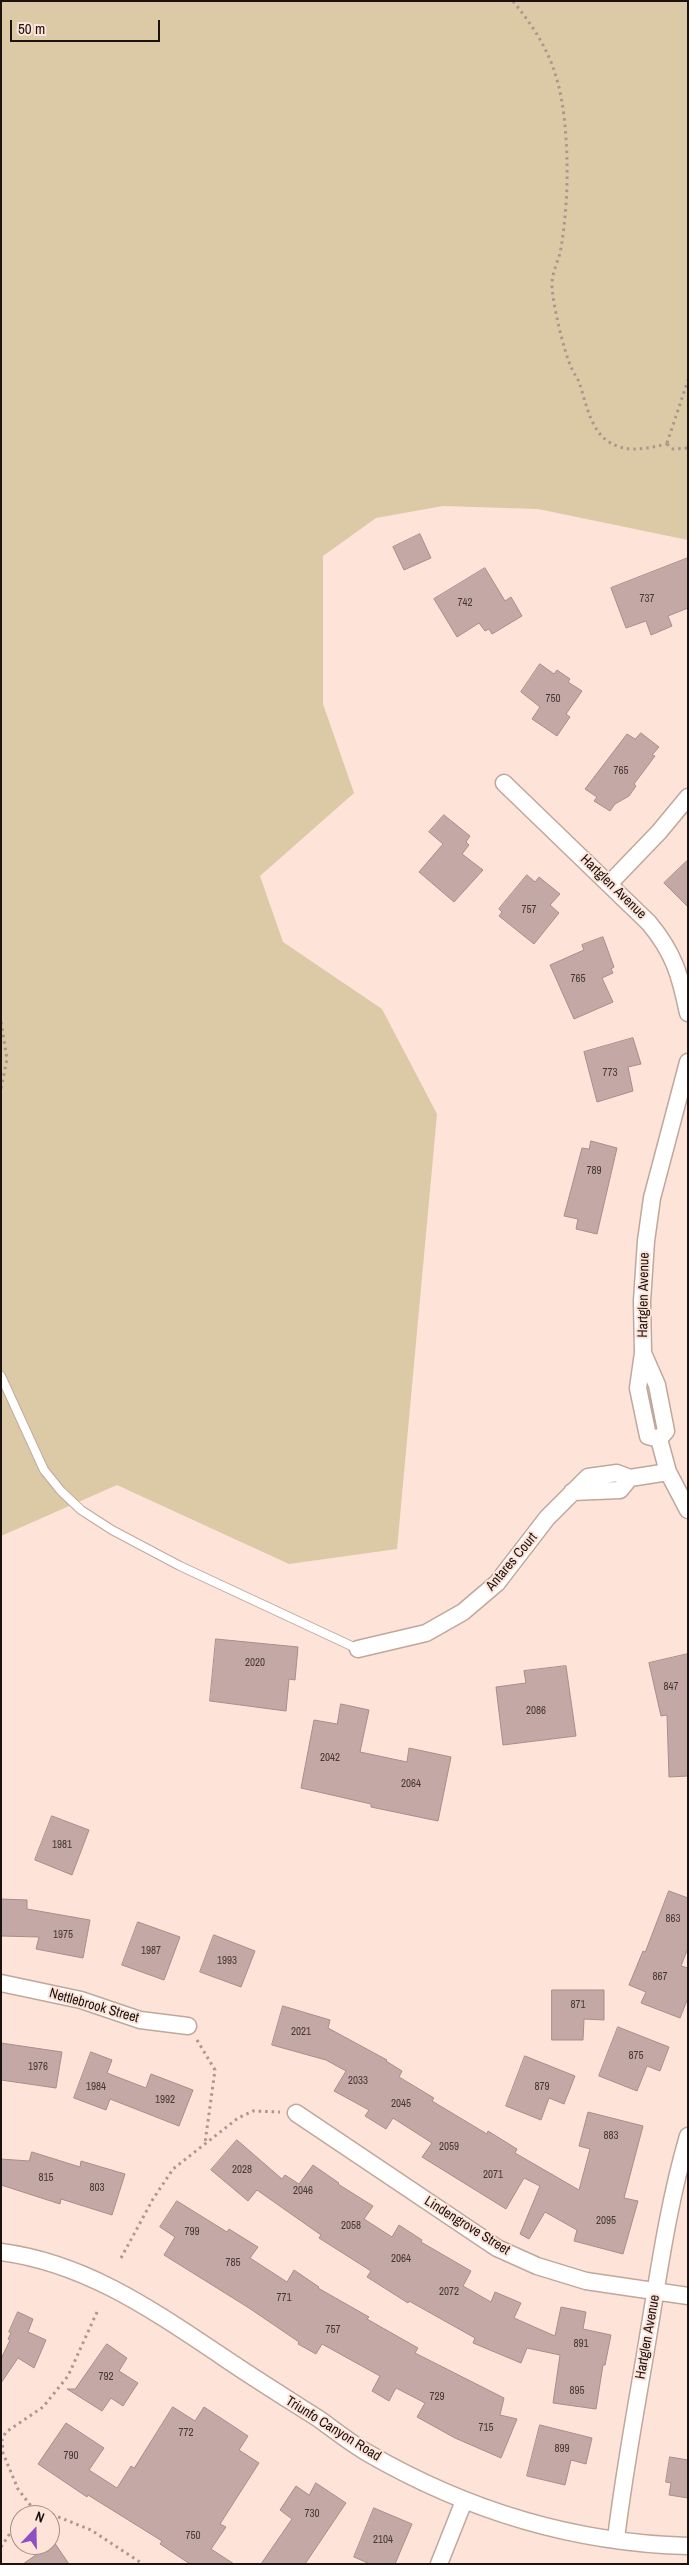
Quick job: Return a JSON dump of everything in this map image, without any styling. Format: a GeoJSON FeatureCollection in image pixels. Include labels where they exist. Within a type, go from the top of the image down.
{"type":"FeatureCollection","features":[{"type":"Feature","properties":{"kind":"street","name":"Hartglen Avenue"},"geometry":{"type":"LineString","coordinates":[[504,783],[649,923],[672,955],[688,1013]]}},
{"type":"Feature","properties":{"kind":"street"},"geometry":{"type":"LineString","coordinates":[[609,884],[659,832],[688,797]]}},
{"type":"Feature","properties":{"kind":"street","name":"Hartglen Avenue"},"geometry":{"type":"LineString","coordinates":[[688,1062],[652,1198],[642,1301],[643,1352],[657,1386],[666,1431],[658,1439],[668,1472],[688,1510]]}},
{"type":"Feature","properties":{"kind":"street","name":"Antares Court"},"geometry":{"type":"LineString","coordinates":[[358,1649],[426,1633],[463,1612],[497,1583],[547,1518],[572,1492],[592,1493],[620,1490],[630,1478],[668,1472]]}},
{"type":"Feature","properties":{"kind":"street","name":"Nettlebrook Street"},"geometry":{"type":"LineString","coordinates":[[1,1983],[80,2000],[140,2020],[188,2026]]}},
{"type":"Feature","properties":{"kind":"street","name":"Lindengrove Street"},"geometry":{"type":"LineString","coordinates":[[296,2112],[496,2248],[537,2266],[586,2281],[688,2296]]}},
{"type":"Feature","properties":{"kind":"street","name":"Hartglen Avenue"},"geometry":{"type":"LineString","coordinates":[[616,2539],[656,2292],[679,2170],[688,2136]]}},
{"type":"Feature","properties":{"kind":"street","name":"Triunfo Canyon Road"},"geometry":{"type":"LineString","coordinates":[[1,2252],[54,2263],[109,2285],[155,2312],[364,2451],[464,2501],[512,2517],[568,2531],[616,2539],[688,2546]]}},
{"type":"Feature","properties":{"kind":"street"},"geometry":{"type":"LineString","coordinates":[[440,2564],[464,2501]]}},
{"type":"Feature","properties":{"kind":"lane"},"geometry":{"type":"LineString","coordinates":[[1,1376],[44,1470],[61,1491],[81,1510],[112,1530],[180,1566],[358,1649]]}},
{"type":"Feature","properties":{"kind":"path"},"geometry":{"type":"LineString","coordinates":[[513,1],[537,32],[555,69],[564,117],[567,199],[561,250],[552,274],[552,288],[564,345],[572,369],[578,379],[595,427],[609,442],[634,450],[667,444]]}},
{"type":"Feature","properties":{"kind":"path"},"geometry":{"type":"LineString","coordinates":[[667,444],[688,380]]}},
{"type":"Feature","properties":{"kind":"path"},"geometry":{"type":"LineString","coordinates":[[667,444],[673,449],[688,448]]}},
{"type":"Feature","properties":{"kind":"path"},"geometry":{"type":"LineString","coordinates":[[1,1022],[8,1059],[1,1089]]}},
{"type":"Feature","properties":{"kind":"path"},"geometry":{"type":"LineString","coordinates":[[188,2026],[215,2070],[205,2144]]}},
{"type":"Feature","properties":{"kind":"path"},"geometry":{"type":"LineString","coordinates":[[121,2258],[153,2199],[173,2169],[238,2118],[253,2111],[296,2112]]}},
{"type":"Feature","properties":{"kind":"path"},"geometry":{"type":"LineString","coordinates":[[30,2505],[18,2489],[6,2464],[2,2439],[13,2426],[43,2407],[68,2376],[97,2312]]}},
{"type":"Feature","properties":{"kind":"path"},"geometry":{"type":"LineString","coordinates":[[60,2518],[91,2530],[143,2564]]}},
{"type":"Feature","properties":{"kind":"path"},"geometry":{"type":"LineString","coordinates":[[1,2547],[10,2533]]}},
{"type":"Feature","properties":{"kind":"shaded area"},"geometry":{"type":"Polygon","coordinates":[[[1,1],[688,1],[688,540],[538,509],[443,506],[376,518],[323,556],[323,704],[354,793],[260,876],[283,942],[382,1009],[437,1114],[397,1549],[289,1564],[117,1485],[1,1536],[1,1]]]}},
{"type":"Feature","properties":{"kind":"building"},"geometry":{"type":"Polygon","coordinates":[[[420,534],[431,558],[404,570],[393,547],[420,534]]]}},
{"type":"Feature","properties":{"kind":"building"},"geometry":{"type":"Polygon","coordinates":[[[688,558],[688,608],[668,616],[672,626],[651,635],[646,621],[626,628],[611,588],[688,558]]]}},
{"type":"Feature","properties":{"kind":"building"},"geometry":{"type":"Polygon","coordinates":[[[485,568],[505,601],[511,597],[522,616],[492,634],[489,629],[485,631],[479,623],[457,637],[434,599],[485,568]]]}},
{"type":"Feature","properties":{"kind":"building"},"geometry":{"type":"Polygon","coordinates":[[[540,664],[554,674],[557,670],[570,679],[568,682],[582,691],[566,714],[570,717],[557,736],[532,719],[540,707],[521,692],[540,664]]]}},
{"type":"Feature","properties":{"kind":"building"},"geometry":{"type":"Polygon","coordinates":[[[641,733],[659,747],[652,755],[655,756],[634,784],[636,786],[629,796],[615,804],[610,811],[594,801],[597,797],[585,789],[627,734],[635,739],[641,733]]]}},
{"type":"Feature","properties":{"kind":"building"},"geometry":{"type":"Polygon","coordinates":[[[444,815],[470,836],[466,842],[469,845],[462,854],[483,870],[454,902],[419,872],[443,844],[429,832],[444,815]]]}},
{"type":"Feature","properties":{"kind":"building"},"geometry":{"type":"Polygon","coordinates":[[[688,860],[688,907],[664,883],[688,860]]]}},
{"type":"Feature","properties":{"kind":"building"},"geometry":{"type":"Polygon","coordinates":[[[527,875],[535,882],[539,877],[560,894],[550,905],[559,913],[534,944],[499,916],[502,912],[499,909],[527,875]]]}},
{"type":"Feature","properties":{"kind":"building"},"geometry":{"type":"Polygon","coordinates":[[[603,937],[614,967],[611,969],[613,973],[602,978],[613,1002],[574,1019],[550,965],[584,950],[582,945],[603,937]]]}},
{"type":"Feature","properties":{"kind":"building"},"geometry":{"type":"Polygon","coordinates":[[[633,1038],[641,1064],[628,1067],[633,1091],[597,1102],[584,1052],[633,1038]]]}},
{"type":"Feature","properties":{"kind":"building"},"geometry":{"type":"Polygon","coordinates":[[[591,1141],[617,1148],[597,1234],[576,1229],[578,1219],[564,1216],[582,1148],[589,1149],[591,1141]]]}},
{"type":"Feature","properties":{"kind":"building"},"geometry":{"type":"Polygon","coordinates":[[[216,1639],[298,1647],[295,1680],[289,1679],[286,1711],[210,1701],[216,1639]]]}},
{"type":"Feature","properties":{"kind":"building"},"geometry":{"type":"Polygon","coordinates":[[[688,1654],[688,1776],[669,1777],[667,1715],[661,1716],[649,1663],[688,1654]]]}},
{"type":"Feature","properties":{"kind":"building"},"geometry":{"type":"Polygon","coordinates":[[[566,1666],[576,1736],[503,1745],[496,1687],[526,1683],[524,1671],[566,1666]]]}},
{"type":"Feature","properties":{"kind":"building"},"geometry":{"type":"Polygon","coordinates":[[[341,1704],[369,1710],[360,1752],[407,1762],[409,1748],[451,1757],[438,1821],[371,1807],[371,1804],[301,1788],[314,1720],[337,1724],[341,1704]]]}},
{"type":"Feature","properties":{"kind":"building"},"geometry":{"type":"Polygon","coordinates":[[[52,1816],[89,1830],[72,1875],[35,1860],[52,1816]]]}},
{"type":"Feature","properties":{"kind":"building"},"geometry":{"type":"Polygon","coordinates":[[[669,1891],[688,1898],[688,1948],[681,1966],[688,1968],[688,1998],[680,2018],[641,2003],[646,1992],[629,1985],[643,1951],[645,1952],[669,1891]]]}},
{"type":"Feature","properties":{"kind":"building"},"geometry":{"type":"Polygon","coordinates":[[[1,1899],[27,1900],[27,1909],[90,1920],[83,1958],[36,1949],[39,1937],[1,1936],[1,1899]]]}},
{"type":"Feature","properties":{"kind":"building"},"geometry":{"type":"Polygon","coordinates":[[[138,1922],[180,1937],[164,1980],[122,1965],[138,1922]]]}},
{"type":"Feature","properties":{"kind":"building"},"geometry":{"type":"Polygon","coordinates":[[[214,1935],[255,1951],[241,1987],[200,1972],[214,1935]]]}},
{"type":"Feature","properties":{"kind":"building"},"geometry":{"type":"Polygon","coordinates":[[[552,1990],[604,1990],[604,2020],[584,2019],[583,2040],[552,2040],[552,1990]]]}},
{"type":"Feature","properties":{"kind":"building"},"geometry":{"type":"Polygon","coordinates":[[[283,2006],[330,2020],[328,2028],[387,2060],[402,2071],[399,2077],[434,2098],[432,2101],[487,2134],[488,2131],[517,2149],[515,2153],[579,2190],[590,2149],[579,2146],[588,2112],[643,2126],[624,2198],[638,2201],[623,2254],[574,2241],[577,2230],[545,2212],[529,2239],[520,2234],[540,2186],[524,2178],[506,2209],[422,2157],[432,2143],[393,2118],[386,2129],[365,2116],[369,2110],[334,2091],[346,2071],[326,2060],[272,2045],[283,2006]]]}},
{"type":"Feature","properties":{"kind":"building"},"geometry":{"type":"Polygon","coordinates":[[[618,2027],[669,2047],[660,2071],[647,2066],[637,2091],[599,2076],[618,2027]]]}},
{"type":"Feature","properties":{"kind":"building"},"geometry":{"type":"Polygon","coordinates":[[[1,2043],[62,2052],[56,2088],[1,2080],[1,2043]]]}},
{"type":"Feature","properties":{"kind":"building"},"geometry":{"type":"Polygon","coordinates":[[[91,2052],[112,2060],[107,2073],[146,2088],[151,2074],[193,2090],[179,2126],[110,2099],[106,2110],[74,2098],[91,2052]]]}},
{"type":"Feature","properties":{"kind":"building"},"geometry":{"type":"Polygon","coordinates":[[[525,2056],[575,2076],[564,2104],[549,2098],[541,2120],[506,2106],[525,2056]]]}},
{"type":"Feature","properties":{"kind":"building"},"geometry":{"type":"Polygon","coordinates":[[[237,2140],[282,2179],[285,2175],[299,2184],[313,2165],[338,2184],[373,2206],[364,2219],[392,2237],[399,2225],[422,2240],[421,2242],[471,2271],[463,2286],[491,2302],[495,2292],[521,2303],[514,2318],[555,2336],[561,2307],[586,2312],[583,2329],[611,2335],[605,2365],[603,2365],[596,2409],[553,2403],[560,2355],[527,2348],[521,2363],[473,2343],[475,2338],[409,2301],[408,2303],[367,2277],[371,2271],[319,2238],[321,2235],[257,2190],[248,2201],[211,2170],[237,2140]]]}},
{"type":"Feature","properties":{"kind":"building"},"geometry":{"type":"Polygon","coordinates":[[[32,2152],[80,2167],[81,2161],[125,2174],[112,2215],[61,2199],[60,2204],[1,2185],[1,2159],[29,2161],[32,2152]]]}},
{"type":"Feature","properties":{"kind":"building"},"geometry":{"type":"Polygon","coordinates":[[[177,2201],[227,2232],[229,2229],[258,2247],[250,2258],[287,2282],[294,2270],[318,2288],[369,2317],[367,2319],[418,2348],[415,2353],[504,2398],[500,2415],[517,2419],[501,2458],[455,2438],[417,2417],[425,2403],[396,2388],[389,2401],[372,2391],[380,2376],[322,2344],[316,2354],[298,2344],[299,2342],[249,2308],[164,2255],[175,2237],[160,2227],[177,2201]]]}},
{"type":"Feature","properties":{"kind":"building"},"geometry":{"type":"Polygon","coordinates":[[[18,2312],[33,2319],[28,2332],[46,2340],[34,2368],[18,2358],[1,2383],[1,2359],[10,2340],[8,2339],[11,2333],[9,2332],[18,2312]]]}},
{"type":"Feature","properties":{"kind":"building"},"geometry":{"type":"Polygon","coordinates":[[[107,2344],[127,2358],[119,2371],[138,2383],[123,2406],[111,2398],[102,2411],[67,2389],[75,2389],[107,2344]]]}},
{"type":"Feature","properties":{"kind":"building"},"geometry":{"type":"Polygon","coordinates":[[[173,2407],[195,2421],[204,2407],[248,2436],[239,2450],[259,2463],[220,2524],[226,2527],[211,2549],[234,2564],[190,2564],[160,2544],[162,2541],[88,2495],[87,2497],[38,2464],[66,2423],[104,2448],[89,2470],[117,2488],[131,2466],[134,2468],[173,2407]]]}},
{"type":"Feature","properties":{"kind":"building"},"geometry":{"type":"Polygon","coordinates":[[[540,2425],[592,2438],[586,2464],[571,2460],[565,2485],[527,2476],[540,2425]]]}},
{"type":"Feature","properties":{"kind":"building"},"geometry":{"type":"Polygon","coordinates":[[[670,2457],[688,2460],[688,2498],[669,2495],[671,2483],[666,2482],[670,2457]]]}},
{"type":"Feature","properties":{"kind":"building"},"geometry":{"type":"Polygon","coordinates":[[[316,2483],[346,2503],[305,2564],[261,2564],[292,2519],[280,2510],[296,2486],[309,2495],[316,2483]]]}},
{"type":"Feature","properties":{"kind":"building"},"geometry":{"type":"Polygon","coordinates":[[[374,2508],[412,2524],[395,2564],[370,2564],[354,2557],[374,2508]]]}},
{"type":"Feature","properties":{"kind":"building"},"geometry":{"type":"Polygon","coordinates":[[[60,2551],[69,2564],[23,2564],[36,2555],[60,2555],[60,2551]]]}}]}
